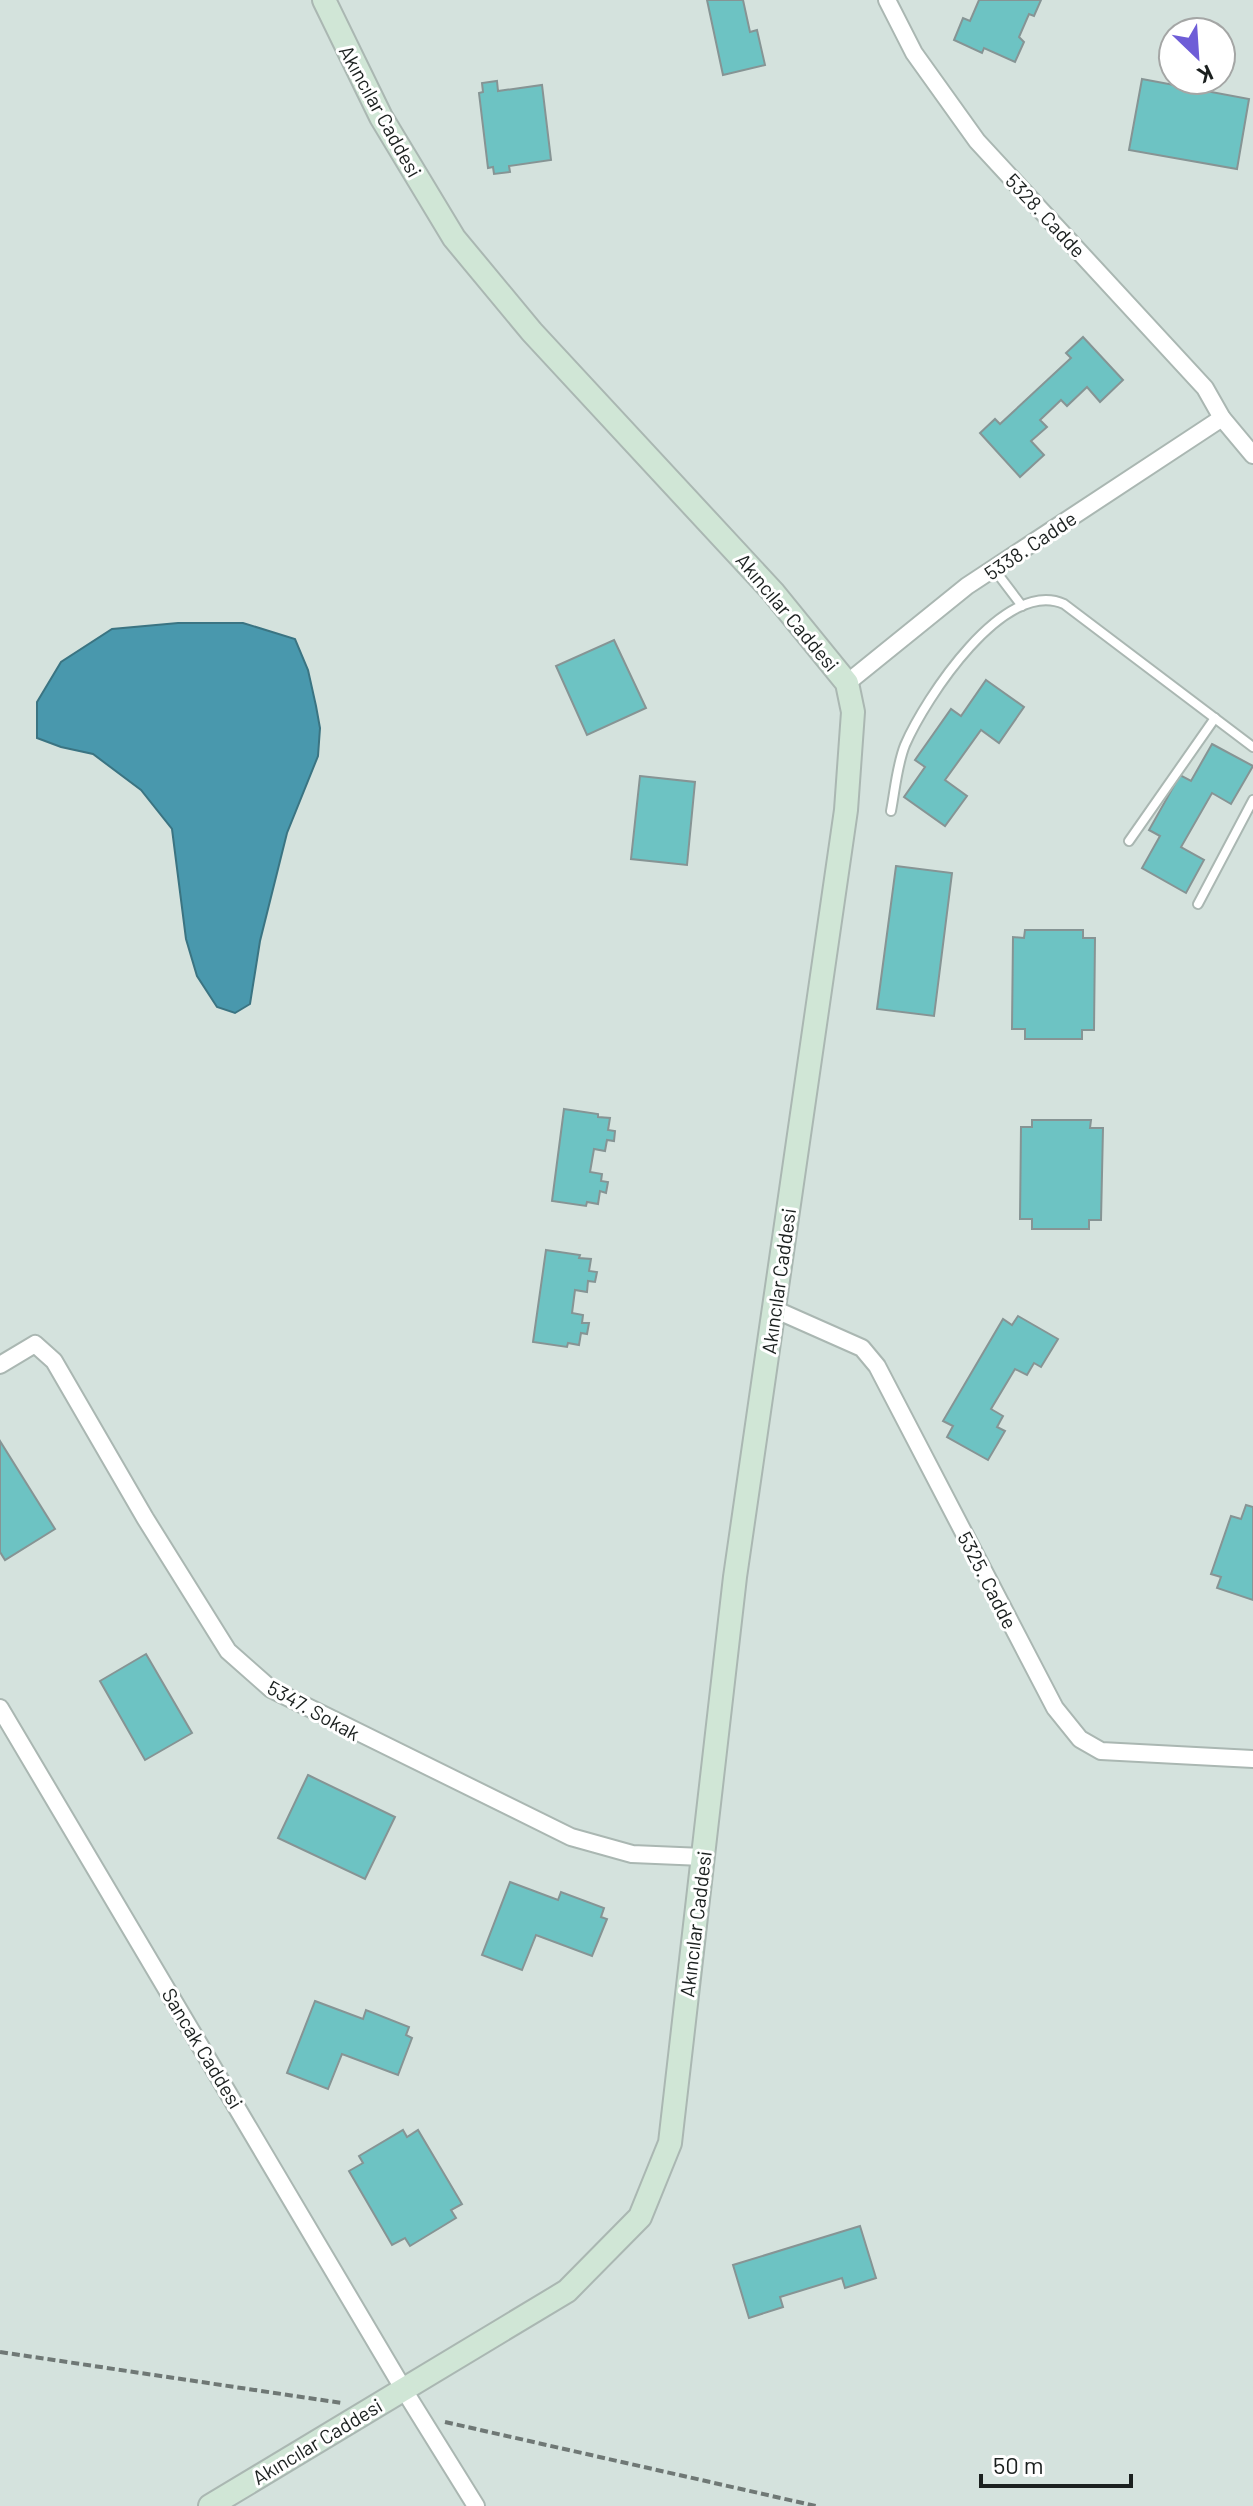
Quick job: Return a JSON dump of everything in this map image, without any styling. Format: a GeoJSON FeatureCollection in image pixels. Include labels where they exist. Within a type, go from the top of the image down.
{"type":"FeatureCollection","features":[{"type":"Feature","properties":{"kind":"street","name":"Akıncılar Caddesi"},"geometry":{"type":"LineString","coordinates":[[210,2506],[567,2291],[640,2217],[670,2143],[735,1577],[846,810],[853,712],[847,683],[773,592],[532,332],[454,238],[381,117],[324,0]]}},
{"type":"Feature","properties":{"kind":"street","name":"5328. Cadde"},"geometry":{"type":"LineString","coordinates":[[887,0],[914,53],[977,141],[1205,388],[1222,418],[1253,455]]}},
{"type":"Feature","properties":{"kind":"street","name":"5338. Cadde"},"geometry":{"type":"LineString","coordinates":[[847,683],[967,586],[1222,418]]}},
{"type":"Feature","properties":{"kind":"street","name":"5325. Cadde"},"geometry":{"type":"LineString","coordinates":[[774,1309],[862,1348],[877,1366],[1055,1708],[1080,1739],[1101,1751],[1253,1759]]}},
{"type":"Feature","properties":{"kind":"street","name":"5347. Sokak"},"geometry":{"type":"LineString","coordinates":[[0,1365],[35,1344],[54,1361],[145,1518],[228,1651],[271,1689],[571,1837],[632,1854],[703,1857]]}},
{"type":"Feature","properties":{"kind":"street","name":"Sancak Caddesi"},"geometry":{"type":"LineString","coordinates":[[0,1708],[404,2390],[476,2506]]}},
{"type":"Feature","properties":{"kind":"lane"},"geometry":{"type":"LineString","coordinates":[[994,569],[1022,606]]}},
{"type":"Feature","properties":{"kind":"lane"},"geometry":{"type":"LineString","coordinates":[[891,811],[904,747],[943,676],[959,657],[1010,611],[1037,599],[1052,598],[1064,604],[1253,747]]}},
{"type":"Feature","properties":{"kind":"lane"},"geometry":{"type":"LineString","coordinates":[[1129,841],[1215,718]]}},
{"type":"Feature","properties":{"kind":"lane"},"geometry":{"type":"LineString","coordinates":[[1198,904],[1253,800]]}},
{"type":"Feature","properties":{"kind":"water"},"geometry":{"type":"Polygon","coordinates":[[[178,623],[243,623],[295,639],[308,670],[320,728],[318,756],[287,833],[260,941],[250,1004],[235,1013],[217,1007],[197,976],[186,939],[172,829],[141,790],[93,754],[37,738],[37,702],[61,662],[112,629],[178,623]]]}},
{"type":"Feature","properties":{"kind":"building"},"geometry":{"type":"Polygon","coordinates":[[[707,0],[743,0],[750,32],[757,30],[765,65],[723,75],[707,0]]]}},
{"type":"Feature","properties":{"kind":"building"},"geometry":{"type":"Polygon","coordinates":[[[979,0],[1041,0],[1034,16],[1029,14],[1019,37],[1024,42],[1015,62],[984,48],[982,53],[954,40],[963,18],[970,21],[979,0]]]}},
{"type":"Feature","properties":{"kind":"building"},"geometry":{"type":"Polygon","coordinates":[[[1142,79],[1157,82],[1157,96],[1233,96],[1249,99],[1237,169],[1129,150],[1142,79]]]}},
{"type":"Feature","properties":{"kind":"building"},"geometry":{"type":"Polygon","coordinates":[[[497,81],[498,91],[542,85],[551,160],[509,166],[510,172],[494,174],[493,167],[488,168],[479,93],[483,92],[482,83],[497,81]]]}},
{"type":"Feature","properties":{"kind":"building"},"geometry":{"type":"Polygon","coordinates":[[[1083,337],[1123,380],[1100,402],[1087,387],[1067,406],[1061,400],[1040,420],[1047,427],[1031,441],[1044,455],[1020,477],[980,433],[995,419],[1000,424],[1071,358],[1066,353],[1083,337]]]}},
{"type":"Feature","properties":{"kind":"building"},"geometry":{"type":"Polygon","coordinates":[[[614,640],[646,708],[587,735],[556,666],[614,640]]]}},
{"type":"Feature","properties":{"kind":"building"},"geometry":{"type":"Polygon","coordinates":[[[986,680],[1024,707],[999,743],[981,730],[945,780],[967,796],[945,826],[904,797],[925,767],[915,760],[951,709],[961,716],[986,680]]]}},
{"type":"Feature","properties":{"kind":"building"},"geometry":{"type":"Polygon","coordinates":[[[1212,744],[1253,766],[1231,804],[1212,793],[1181,847],[1204,860],[1186,893],[1142,868],[1160,836],[1149,830],[1180,775],[1191,781],[1212,744]]]}},
{"type":"Feature","properties":{"kind":"building"},"geometry":{"type":"Polygon","coordinates":[[[640,776],[695,782],[687,865],[631,859],[640,776]]]}},
{"type":"Feature","properties":{"kind":"building"},"geometry":{"type":"Polygon","coordinates":[[[896,866],[952,873],[934,1016],[877,1009],[896,866]]]}},
{"type":"Feature","properties":{"kind":"building"},"geometry":{"type":"Polygon","coordinates":[[[1025,930],[1083,930],[1083,938],[1095,938],[1094,1030],[1082,1030],[1082,1039],[1025,1039],[1025,1029],[1012,1029],[1013,937],[1024,938],[1025,930]]]}},
{"type":"Feature","properties":{"kind":"building"},"geometry":{"type":"Polygon","coordinates":[[[564,1109],[610,1118],[608,1130],[615,1131],[614,1141],[607,1140],[605,1151],[594,1149],[590,1172],[602,1174],[601,1181],[608,1182],[606,1193],[600,1191],[598,1204],[587,1202],[586,1206],[552,1201],[564,1109]]]}},
{"type":"Feature","properties":{"kind":"building"},"geometry":{"type":"Polygon","coordinates":[[[1032,1120],[1091,1120],[1090,1128],[1103,1128],[1101,1220],[1089,1220],[1089,1229],[1032,1229],[1032,1219],[1020,1219],[1021,1127],[1032,1127],[1032,1120]]]}},
{"type":"Feature","properties":{"kind":"building"},"geometry":{"type":"Polygon","coordinates":[[[546,1250],[591,1259],[589,1271],[597,1272],[595,1282],[588,1281],[587,1292],[575,1290],[572,1313],[583,1315],[582,1323],[589,1323],[587,1334],[581,1333],[579,1345],[568,1343],[567,1347],[533,1342],[546,1250]]]}},
{"type":"Feature","properties":{"kind":"building"},"geometry":{"type":"Polygon","coordinates":[[[1018,1316],[1058,1339],[1041,1367],[1034,1363],[1027,1375],[1015,1369],[991,1409],[1003,1416],[997,1427],[1005,1431],[988,1460],[947,1437],[953,1426],[943,1421],[1003,1319],[1012,1325],[1018,1316]]]}},
{"type":"Feature","properties":{"kind":"building"},"geometry":{"type":"Polygon","coordinates":[[[0,1441],[55,1529],[5,1560],[0,1552],[0,1441]]]}},
{"type":"Feature","properties":{"kind":"building"},"geometry":{"type":"Polygon","coordinates":[[[1246,1505],[1253,1507],[1253,1600],[1217,1588],[1221,1577],[1211,1574],[1231,1516],[1241,1519],[1246,1505]]]}},
{"type":"Feature","properties":{"kind":"building"},"geometry":{"type":"Polygon","coordinates":[[[146,1654],[192,1733],[145,1760],[100,1681],[146,1654]]]}},
{"type":"Feature","properties":{"kind":"building"},"geometry":{"type":"Polygon","coordinates":[[[308,1775],[395,1817],[365,1879],[278,1838],[308,1775]]]}},
{"type":"Feature","properties":{"kind":"building"},"geometry":{"type":"Polygon","coordinates":[[[510,1882],[558,1900],[561,1892],[604,1908],[601,1917],[607,1919],[592,1956],[536,1935],[522,1970],[482,1955],[510,1882]]]}},
{"type":"Feature","properties":{"kind":"building"},"geometry":{"type":"Polygon","coordinates":[[[315,2001],[363,2019],[366,2010],[409,2027],[406,2035],[412,2038],[398,2075],[342,2054],[328,2089],[287,2073],[315,2001]]]}},
{"type":"Feature","properties":{"kind":"building"},"geometry":{"type":"Polygon","coordinates":[[[403,2130],[407,2137],[418,2130],[462,2204],[451,2210],[456,2218],[410,2246],[405,2238],[392,2245],[349,2171],[363,2163],[359,2156],[403,2130]]]}},
{"type":"Feature","properties":{"kind":"building"},"geometry":{"type":"Polygon","coordinates":[[[860,2226],[876,2278],[845,2288],[842,2278],[780,2297],[783,2307],[749,2318],[733,2265],[860,2226]]]}}]}
